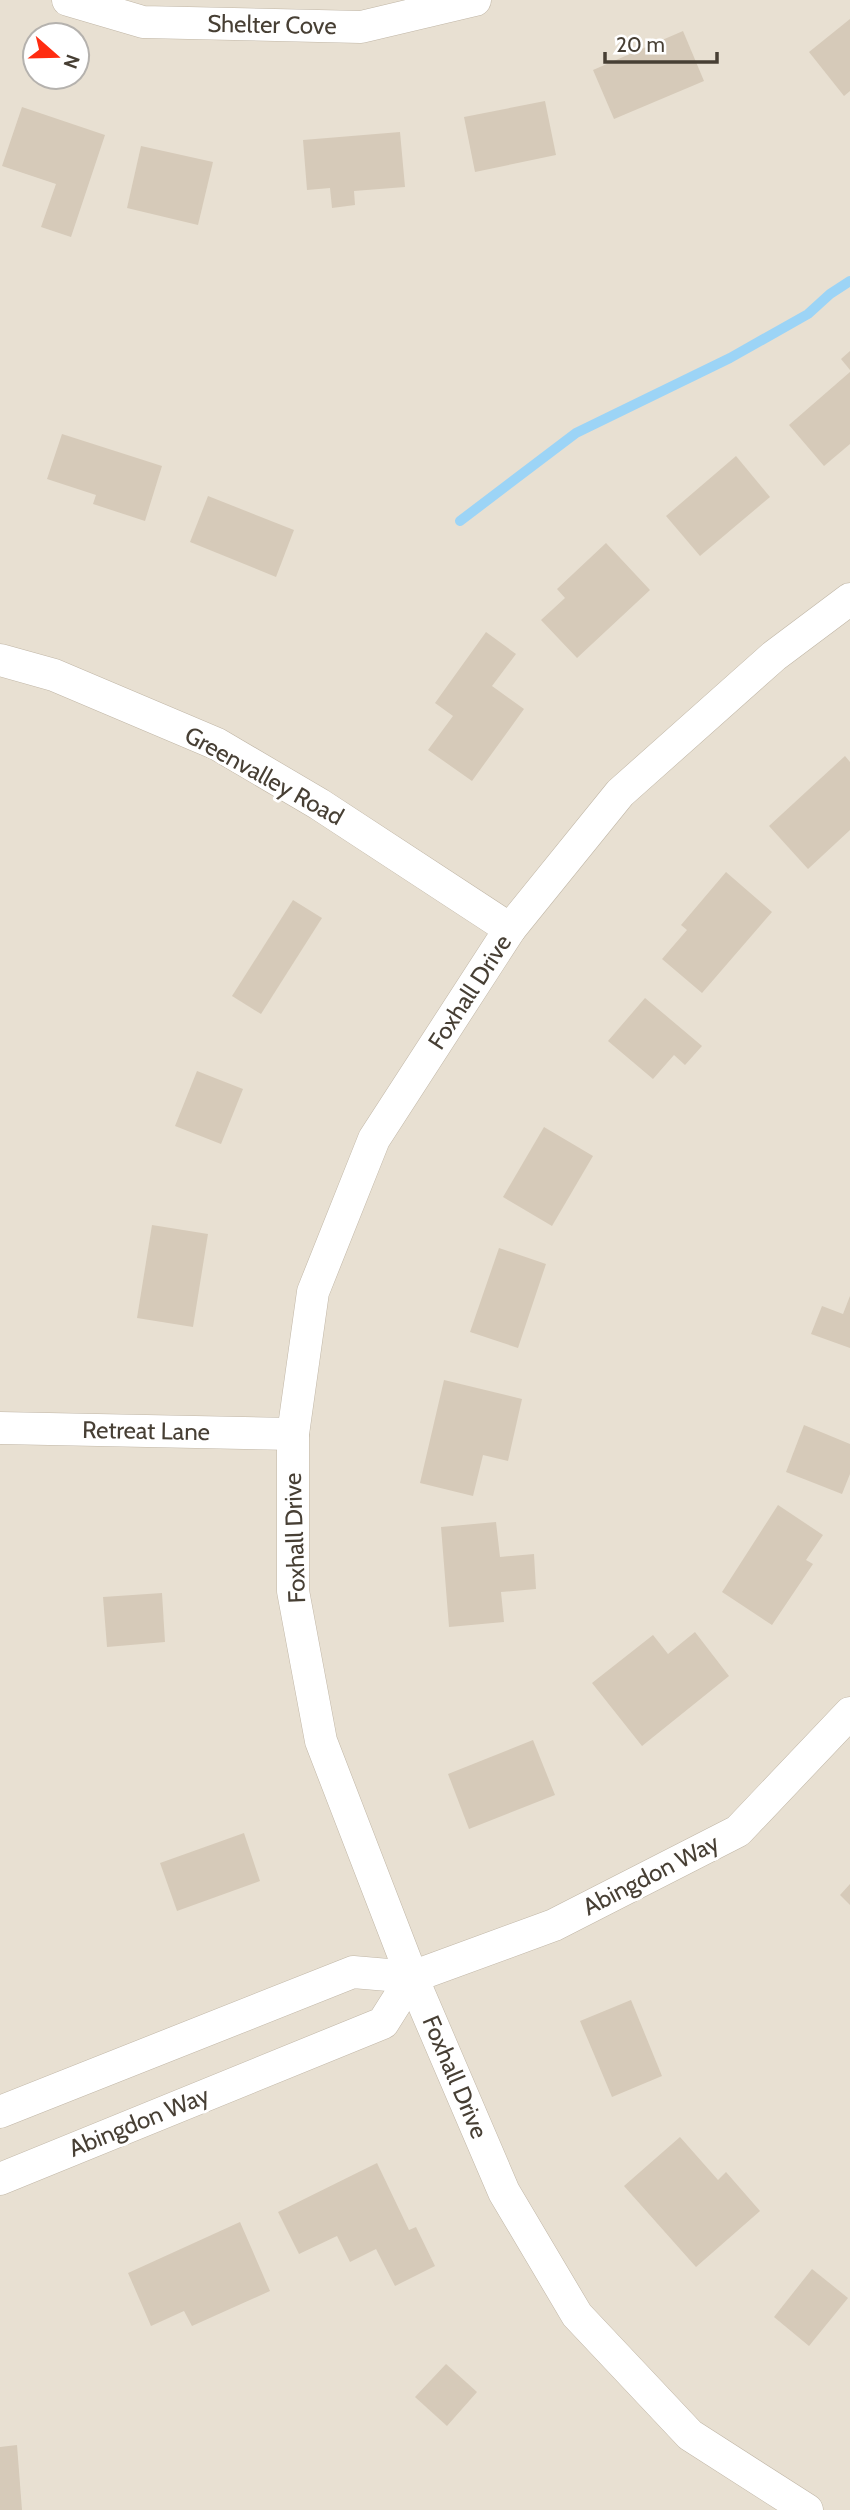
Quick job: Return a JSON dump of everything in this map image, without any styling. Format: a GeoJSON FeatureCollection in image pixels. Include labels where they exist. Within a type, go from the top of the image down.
{"type":"FeatureCollection","features":[{"type":"Feature","properties":{"kind":"street","name":"Shelter Cove"},"geometry":{"type":"LineString","coordinates":[[68,0],[143,22],[362,27],[475,0]]}},
{"type":"Feature","properties":{"kind":"street","name":"Foxhall Drive"},"geometry":{"type":"LineString","coordinates":[[807,2510],[690,2435],[577,2315],[503,2192],[412,1977],[321,1741],[293,1591],[293,1434],[313,1292],[374,1139],[510,929],[620,793],[774,656],[850,599]]}},
{"type":"Feature","properties":{"kind":"street","name":"Greenvalley Road"},"geometry":{"type":"LineString","coordinates":[[0,660],[54,675],[217,744],[319,804],[510,929]]}},
{"type":"Feature","properties":{"kind":"street","name":"Retreat Lane"},"geometry":{"type":"LineString","coordinates":[[0,1428],[293,1434]]}},
{"type":"Feature","properties":{"kind":"street","name":"Abingdon Way"},"geometry":{"type":"LineString","coordinates":[[0,2112],[353,1972],[412,1977],[554,1925],[738,1831],[850,1713]]}},
{"type":"Feature","properties":{"kind":"street","name":"Abingdon Way"},"geometry":{"type":"LineString","coordinates":[[0,2179],[383,2023],[412,1977]]}},
{"type":"Feature","properties":{"kind":"shaded area"},"geometry":{"type":"Polygon","coordinates":[[[0,0],[850,0],[850,2510],[0,2510],[0,0]]]}},
{"type":"Feature","properties":{"kind":"building"},"geometry":{"type":"Polygon","coordinates":[[[850,19],[850,91],[844,96],[809,52],[850,19]]]}},
{"type":"Feature","properties":{"kind":"building"},"geometry":{"type":"Polygon","coordinates":[[[683,31],[704,81],[614,119],[593,70],[683,31]]]}},
{"type":"Feature","properties":{"kind":"building"},"geometry":{"type":"Polygon","coordinates":[[[545,101],[556,155],[475,172],[464,117],[545,101]]]}},
{"type":"Feature","properties":{"kind":"building"},"geometry":{"type":"Polygon","coordinates":[[[22,107],[105,135],[71,237],[41,227],[56,184],[2,166],[22,107]]]}},
{"type":"Feature","properties":{"kind":"building"},"geometry":{"type":"Polygon","coordinates":[[[400,132],[405,187],[354,191],[355,205],[332,208],[330,188],[307,190],[303,140],[400,132]]]}},
{"type":"Feature","properties":{"kind":"building"},"geometry":{"type":"Polygon","coordinates":[[[141,146],[213,162],[198,225],[127,208],[141,146]]]}},
{"type":"Feature","properties":{"kind":"building"},"geometry":{"type":"Polygon","coordinates":[[[850,351],[850,370],[841,359],[850,351]]]}},
{"type":"Feature","properties":{"kind":"building"},"geometry":{"type":"Polygon","coordinates":[[[850,372],[850,444],[824,466],[789,425],[850,372]]]}},
{"type":"Feature","properties":{"kind":"building"},"geometry":{"type":"Polygon","coordinates":[[[62,434],[162,466],[145,521],[93,504],[96,495],[47,479],[62,434]]]}},
{"type":"Feature","properties":{"kind":"building"},"geometry":{"type":"Polygon","coordinates":[[[736,456],[770,497],[700,556],[666,516],[736,456]]]}},
{"type":"Feature","properties":{"kind":"building"},"geometry":{"type":"Polygon","coordinates":[[[208,496],[294,530],[276,577],[190,542],[208,496]]]}},
{"type":"Feature","properties":{"kind":"building"},"geometry":{"type":"Polygon","coordinates":[[[606,543],[650,590],[577,658],[541,620],[565,598],[557,589],[606,543]]]}},
{"type":"Feature","properties":{"kind":"building"},"geometry":{"type":"Polygon","coordinates":[[[486,632],[516,654],[492,686],[524,709],[472,781],[428,750],[453,716],[435,703],[486,632]]]}},
{"type":"Feature","properties":{"kind":"building"},"geometry":{"type":"Polygon","coordinates":[[[845,756],[850,762],[850,830],[808,869],[769,826],[845,756]]]}},
{"type":"Feature","properties":{"kind":"building"},"geometry":{"type":"Polygon","coordinates":[[[726,872],[772,912],[702,993],[662,959],[687,930],[681,925],[726,872]]]}},
{"type":"Feature","properties":{"kind":"building"},"geometry":{"type":"Polygon","coordinates":[[[293,900],[322,918],[261,1014],[232,996],[293,900]]]}},
{"type":"Feature","properties":{"kind":"building"},"geometry":{"type":"Polygon","coordinates":[[[645,998],[702,1046],[685,1065],[674,1055],[653,1079],[608,1041],[645,998]]]}},
{"type":"Feature","properties":{"kind":"building"},"geometry":{"type":"Polygon","coordinates":[[[197,1071],[243,1089],[221,1144],[175,1126],[197,1071]]]}},
{"type":"Feature","properties":{"kind":"building"},"geometry":{"type":"Polygon","coordinates":[[[544,1127],[593,1156],[552,1226],[503,1197],[544,1127]]]}},
{"type":"Feature","properties":{"kind":"building"},"geometry":{"type":"Polygon","coordinates":[[[152,1225],[208,1234],[193,1327],[137,1318],[152,1225]]]}},
{"type":"Feature","properties":{"kind":"building"},"geometry":{"type":"Polygon","coordinates":[[[499,1248],[546,1264],[518,1348],[470,1332],[499,1248]]]}},
{"type":"Feature","properties":{"kind":"building"},"geometry":{"type":"Polygon","coordinates":[[[850,1296],[850,1348],[811,1334],[822,1306],[843,1314],[850,1296]]]}},
{"type":"Feature","properties":{"kind":"building"},"geometry":{"type":"Polygon","coordinates":[[[444,1380],[522,1399],[508,1461],[483,1455],[473,1496],[420,1483],[444,1380]]]}},
{"type":"Feature","properties":{"kind":"building"},"geometry":{"type":"Polygon","coordinates":[[[804,1425],[850,1444],[850,1474],[842,1494],[786,1472],[804,1425]]]}},
{"type":"Feature","properties":{"kind":"building"},"geometry":{"type":"Polygon","coordinates":[[[778,1505],[823,1535],[806,1560],[813,1564],[772,1625],[722,1592],[778,1505]]]}},
{"type":"Feature","properties":{"kind":"building"},"geometry":{"type":"Polygon","coordinates":[[[496,1522],[500,1557],[534,1554],[536,1589],[501,1592],[504,1622],[449,1627],[441,1527],[496,1522]]]}},
{"type":"Feature","properties":{"kind":"building"},"geometry":{"type":"Polygon","coordinates":[[[162,1593],[165,1642],[107,1647],[103,1597],[162,1593]]]}},
{"type":"Feature","properties":{"kind":"building"},"geometry":{"type":"Polygon","coordinates":[[[695,1632],[729,1676],[642,1746],[592,1683],[653,1635],[668,1654],[695,1632]]]}},
{"type":"Feature","properties":{"kind":"building"},"geometry":{"type":"Polygon","coordinates":[[[533,1740],[555,1795],[469,1829],[448,1774],[533,1740]]]}},
{"type":"Feature","properties":{"kind":"building"},"geometry":{"type":"Polygon","coordinates":[[[244,1833],[260,1881],[177,1911],[160,1863],[244,1833]]]}},
{"type":"Feature","properties":{"kind":"building"},"geometry":{"type":"Polygon","coordinates":[[[850,1884],[850,1905],[840,1895],[850,1884]]]}},
{"type":"Feature","properties":{"kind":"building"},"geometry":{"type":"Polygon","coordinates":[[[631,2000],[662,2076],[612,2097],[580,2021],[631,2000]]]}},
{"type":"Feature","properties":{"kind":"building"},"geometry":{"type":"Polygon","coordinates":[[[680,2137],[718,2180],[726,2172],[760,2211],[696,2267],[624,2186],[680,2137]]]}},
{"type":"Feature","properties":{"kind":"building"},"geometry":{"type":"Polygon","coordinates":[[[377,2163],[409,2230],[416,2227],[435,2266],[395,2286],[376,2249],[350,2262],[337,2236],[299,2254],[278,2212],[377,2163]]]}},
{"type":"Feature","properties":{"kind":"building"},"geometry":{"type":"Polygon","coordinates":[[[240,2222],[270,2291],[192,2326],[184,2311],[151,2326],[128,2273],[240,2222]]]}},
{"type":"Feature","properties":{"kind":"building"},"geometry":{"type":"Polygon","coordinates":[[[812,2269],[848,2298],[809,2346],[774,2317],[812,2269]]]}},
{"type":"Feature","properties":{"kind":"building"},"geometry":{"type":"Polygon","coordinates":[[[446,2364],[477,2392],[447,2426],[415,2397],[446,2364]]]}},
{"type":"Feature","properties":{"kind":"building"},"geometry":{"type":"Polygon","coordinates":[[[17,2445],[22,2510],[0,2510],[0,2447],[17,2445]]]}},
{"type":"Feature","properties":{"kind":"waterway"},"geometry":{"type":"LineString","coordinates":[[460,521],[576,433],[730,358],[808,314],[830,294],[850,281]]}}]}
